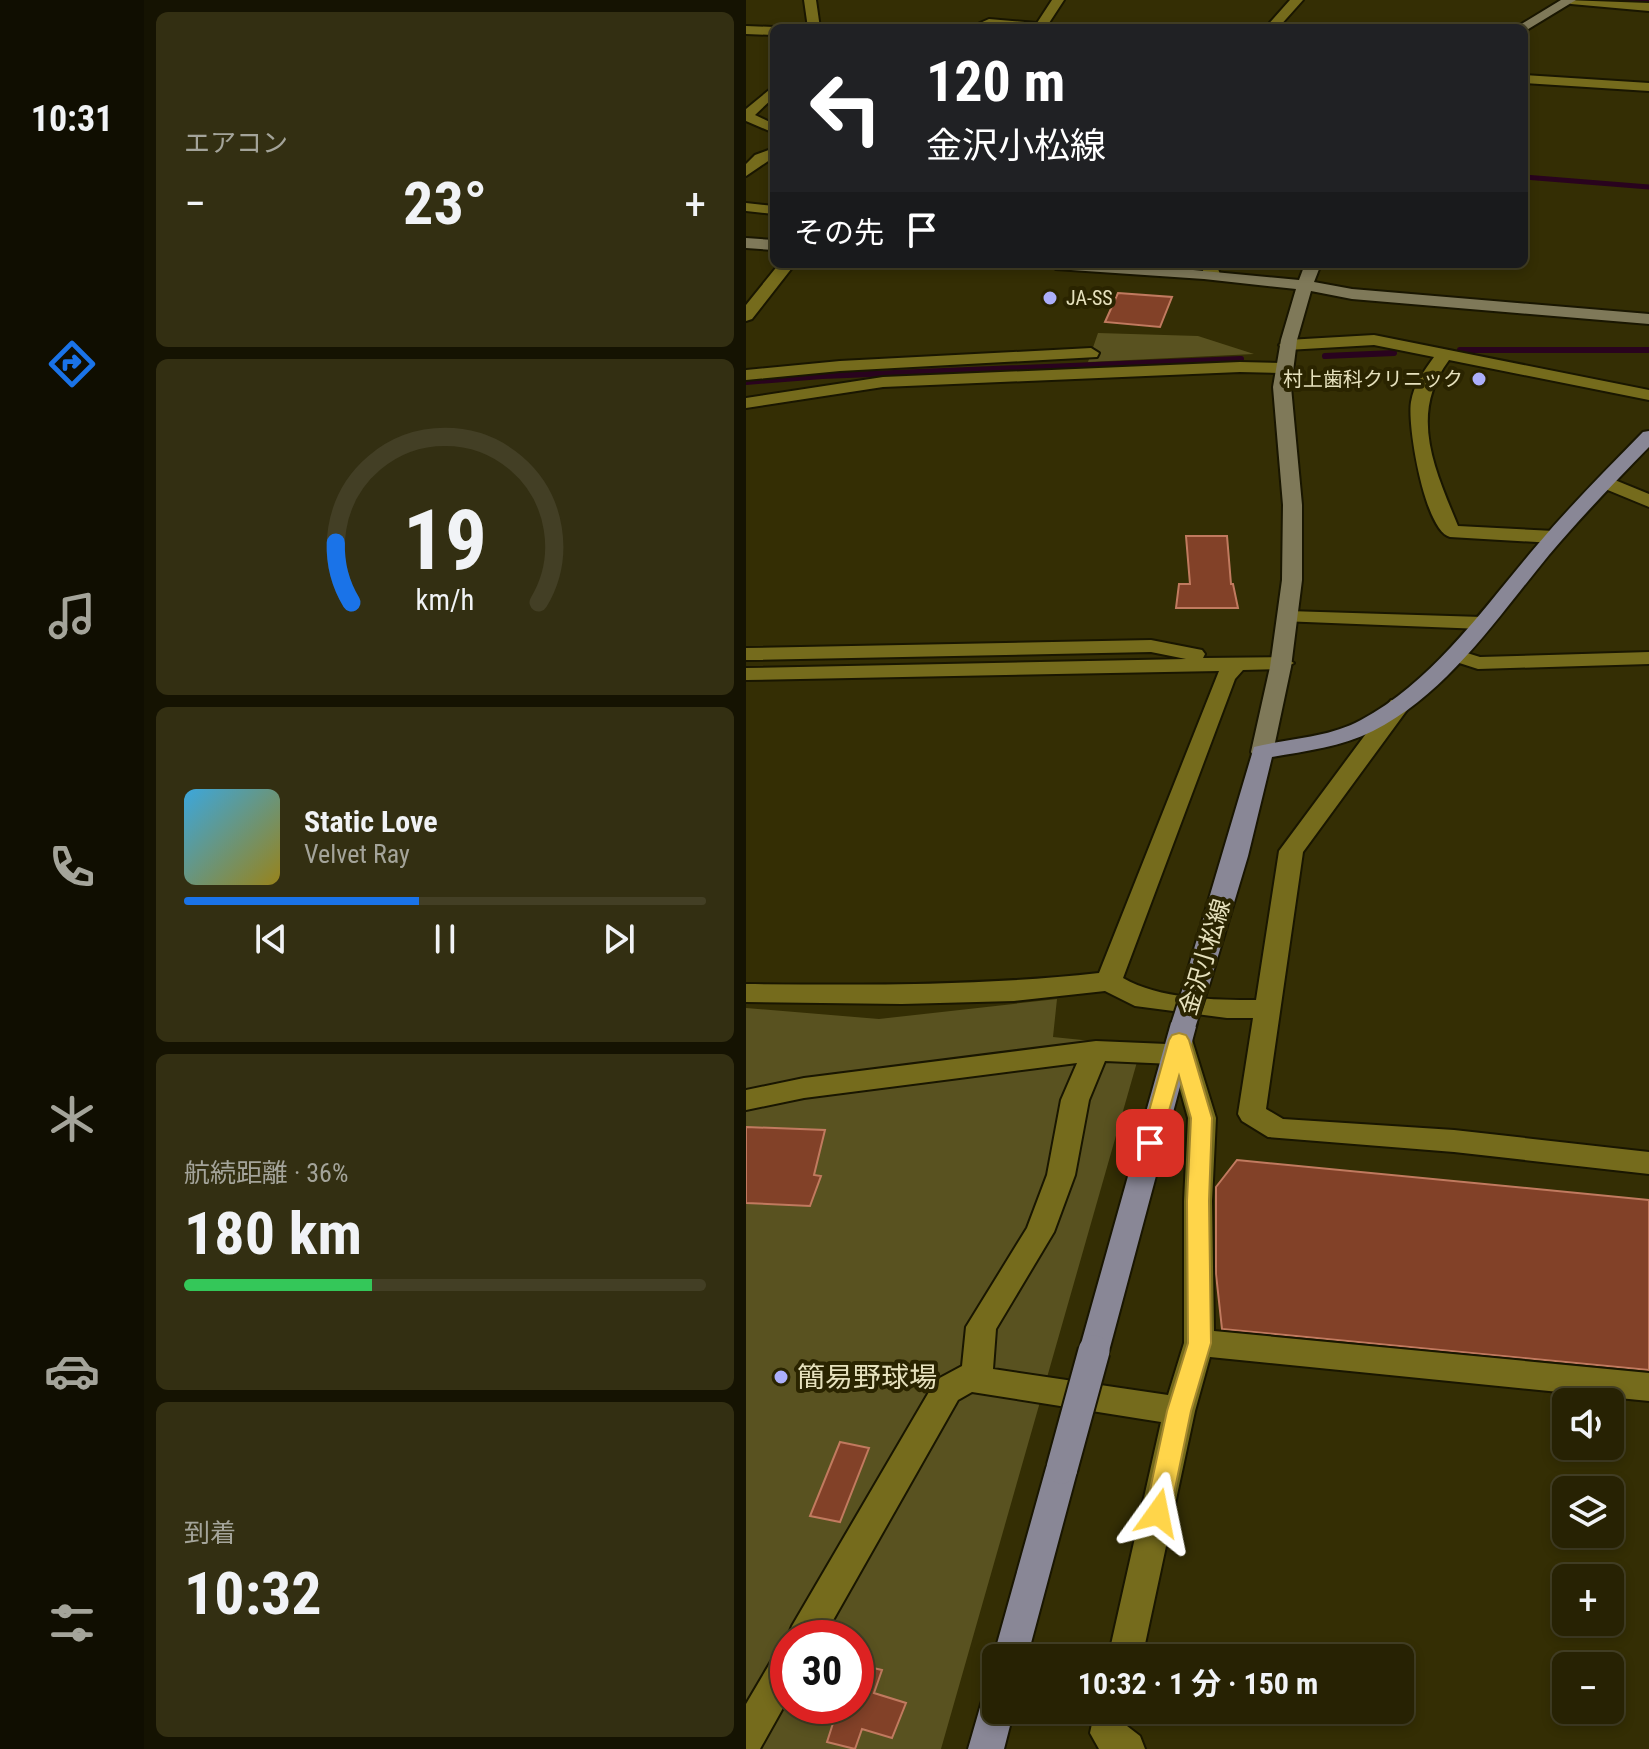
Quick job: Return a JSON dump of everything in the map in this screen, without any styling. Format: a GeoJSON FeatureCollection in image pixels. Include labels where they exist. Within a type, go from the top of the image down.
{"type":"FeatureCollection","features":[{"type":"Feature","properties":{"kind":"main road"},"geometry":{"type":"LineString","coordinates":[[1528,24],[1570,0]]}},
{"type":"Feature","properties":{"kind":"main road"},"geometry":{"type":"LineString","coordinates":[[746,243],[770,245]]}},
{"type":"Feature","properties":{"kind":"main road"},"geometry":{"type":"LineString","coordinates":[[1179,268],[1210,269],[1352,294],[1649,319]]}},
{"type":"Feature","properties":{"kind":"main road"},"geometry":{"type":"LineString","coordinates":[[1311,268],[1287,345],[1283,368],[1294,524],[1283,663],[1262,752],[1338,736],[1366,726],[1399,705],[1454,655],[1554,537],[1647,441]]}},
{"type":"Feature","properties":{"kind":"main road"},"geometry":{"type":"LineString","coordinates":[[1305,284],[1352,282],[1649,305]]}},
{"type":"Feature","properties":{"kind":"main road","name":"金沢小松線"},"geometry":{"type":"LineString","coordinates":[[1014,1644],[1179,1039],[1236,856],[1262,752]]}},
{"type":"Feature","properties":{"kind":"main road"},"geometry":{"type":"LineString","coordinates":[[986,1749],[992,1724]]}},
{"type":"Feature","properties":{"kind":"street"},"geometry":{"type":"LineString","coordinates":[[810,0],[813,24]]}},
{"type":"Feature","properties":{"kind":"street"},"geometry":{"type":"LineString","coordinates":[[1043,24],[1058,0]]}},
{"type":"Feature","properties":{"kind":"street"},"geometry":{"type":"LineString","coordinates":[[1275,24],[1297,0]]}},
{"type":"Feature","properties":{"kind":"street"},"geometry":{"type":"LineString","coordinates":[[1570,0],[1649,7]]}},
{"type":"Feature","properties":{"kind":"street"},"geometry":{"type":"LineString","coordinates":[[746,30],[770,31]]}},
{"type":"Feature","properties":{"kind":"street"},"geometry":{"type":"LineString","coordinates":[[1528,79],[1649,87]]}},
{"type":"Feature","properties":{"kind":"street"},"geometry":{"type":"LineString","coordinates":[[746,116],[770,94]]}},
{"type":"Feature","properties":{"kind":"street"},"geometry":{"type":"LineString","coordinates":[[748,120],[770,128]]}},
{"type":"Feature","properties":{"kind":"street"},"geometry":{"type":"LineString","coordinates":[[746,172],[760,158],[770,154]]}},
{"type":"Feature","properties":{"kind":"street"},"geometry":{"type":"LineString","coordinates":[[746,207],[770,210]]}},
{"type":"Feature","properties":{"kind":"street"},"geometry":{"type":"LineString","coordinates":[[746,316],[784,268]]}},
{"type":"Feature","properties":{"kind":"street"},"geometry":{"type":"LineString","coordinates":[[1287,345],[1374,340],[1649,395]]}},
{"type":"Feature","properties":{"kind":"street"},"geometry":{"type":"LineString","coordinates":[[746,375],[840,366],[1091,353]]}},
{"type":"Feature","properties":{"kind":"street"},"geometry":{"type":"LineString","coordinates":[[1444,355],[1425,383],[1419,421],[1425,462],[1450,531],[1554,537]]}},
{"type":"Feature","properties":{"kind":"street"},"geometry":{"type":"LineString","coordinates":[[746,403],[883,382],[1240,367],[1283,368]]}},
{"type":"Feature","properties":{"kind":"street"},"geometry":{"type":"LineString","coordinates":[[1605,482],[1649,501]]}},
{"type":"Feature","properties":{"kind":"street"},"geometry":{"type":"LineString","coordinates":[[1288,617],[1482,623]]}},
{"type":"Feature","properties":{"kind":"street"},"geometry":{"type":"LineString","coordinates":[[746,654],[1151,646],[1242,663]]}},
{"type":"Feature","properties":{"kind":"street"},"geometry":{"type":"LineString","coordinates":[[1454,655],[1478,663],[1649,658]]}},
{"type":"Feature","properties":{"kind":"street"},"geometry":{"type":"LineString","coordinates":[[1109,981],[1225,677],[1242,663]]}},
{"type":"Feature","properties":{"kind":"street"},"geometry":{"type":"LineString","coordinates":[[746,674],[1283,663]]}},
{"type":"Feature","properties":{"kind":"street"},"geometry":{"type":"LineString","coordinates":[[1399,705],[1291,851],[1252,1114],[1278,1129],[1454,1141],[1649,1163]]}},
{"type":"Feature","properties":{"kind":"street"},"geometry":{"type":"LineString","coordinates":[[746,993],[902,995],[1014,992],[1109,981],[1135,997],[1227,1009],[1266,1009]]}},
{"type":"Feature","properties":{"kind":"street"},"geometry":{"type":"LineString","coordinates":[[746,1100],[804,1088],[1179,1039],[1202,1118],[1198,1201],[1199,1343],[1179,1411],[1128,1644]]}},
{"type":"Feature","properties":{"kind":"street"},"geometry":{"type":"LineString","coordinates":[[1096,1051],[1075,1100],[1061,1175],[1040,1232],[981,1327],[977,1380],[1179,1411]]}},
{"type":"Feature","properties":{"kind":"street"},"geometry":{"type":"LineString","coordinates":[[1199,1343],[1649,1387]]}},
{"type":"Feature","properties":{"kind":"street"},"geometry":{"type":"LineString","coordinates":[[814,1620],[947,1390],[977,1374]]}},
{"type":"Feature","properties":{"kind":"street"},"geometry":{"type":"LineString","coordinates":[[746,1738],[770,1696]]}},
{"type":"Feature","properties":{"kind":"street"},"geometry":{"type":"LineString","coordinates":[[1110,1724],[1108,1733],[1127,1749]]}},
{"type":"Feature","properties":{"kind":"shaded area"},"geometry":{"type":"Polygon","coordinates":[[[1098,333],[1198,336],[1254,354],[1088,362],[1098,333]]]}},
{"type":"Feature","properties":{"kind":"shaded area"},"geometry":{"type":"Polygon","coordinates":[[[1057,999],[1053,1037],[1092,1041],[1137,1062],[941,1749],[746,1749],[746,1008],[879,1019],[1057,999]]]}},
{"type":"Feature","properties":{"kind":"building"},"geometry":{"type":"Polygon","coordinates":[[[1118,293],[1172,297],[1160,327],[1105,322],[1118,293]]]}},
{"type":"Feature","properties":{"kind":"building"},"geometry":{"type":"Polygon","coordinates":[[[1186,536],[1227,536],[1231,584],[1238,608],[1176,608],[1179,584],[1190,584],[1186,536]]]}},
{"type":"Feature","properties":{"kind":"building"},"geometry":{"type":"Polygon","coordinates":[[[746,1127],[825,1130],[814,1175],[821,1176],[810,1206],[746,1203],[746,1127]]]}},
{"type":"Feature","properties":{"kind":"building"},"geometry":{"type":"Polygon","coordinates":[[[1237,1160],[1649,1200],[1649,1370],[1222,1329],[1216,1274],[1216,1187],[1237,1160]]]}},
{"type":"Feature","properties":{"kind":"building"},"geometry":{"type":"Polygon","coordinates":[[[840,1442],[869,1448],[840,1522],[810,1516],[840,1442]]]}},
{"type":"Feature","properties":{"kind":"building"},"geometry":{"type":"Polygon","coordinates":[[[874,1668],[882,1670],[874,1693],[874,1668]]]}},
{"type":"Feature","properties":{"kind":"building"},"geometry":{"type":"Polygon","coordinates":[[[874,1693],[906,1703],[892,1738],[862,1729],[855,1749],[827,1742],[833,1724],[874,1724],[874,1693]]]}},
{"type":"Feature","properties":{"kind":"waterway"},"geometry":{"type":"LineString","coordinates":[[1620,0],[1649,2]]}},
{"type":"Feature","properties":{"kind":"waterway"},"geometry":{"type":"LineString","coordinates":[[1528,177],[1649,187]]}},
{"type":"Feature","properties":{"kind":"waterway"},"geometry":{"type":"LineString","coordinates":[[1460,350],[1649,350]]}},
{"type":"Feature","properties":{"kind":"waterway"},"geometry":{"type":"LineString","coordinates":[[1325,356],[1394,353]]}},
{"type":"Feature","properties":{"kind":"waterway"},"geometry":{"type":"LineString","coordinates":[[746,382],[822,376],[1241,359]]}},
{"type":"Feature","properties":{"kind":"place","name":"JA-SS"},"geometry":{"type":"Point","coordinates":[1050,298]}},
{"type":"Feature","properties":{"kind":"place","name":"村上歯科クリニック"},"geometry":{"type":"Point","coordinates":[1479,379]}},
{"type":"Feature","properties":{"kind":"place","name":"簡易野球場"},"geometry":{"type":"Point","coordinates":[781,1377]}},
{"type":"Feature","properties":{"kind":"route"},"geometry":{"type":"LineString","coordinates":[[1150,1143],[1179,1040],[1202,1118],[1198,1201],[1199,1343],[1179,1411],[1158,1513]]}}]}
